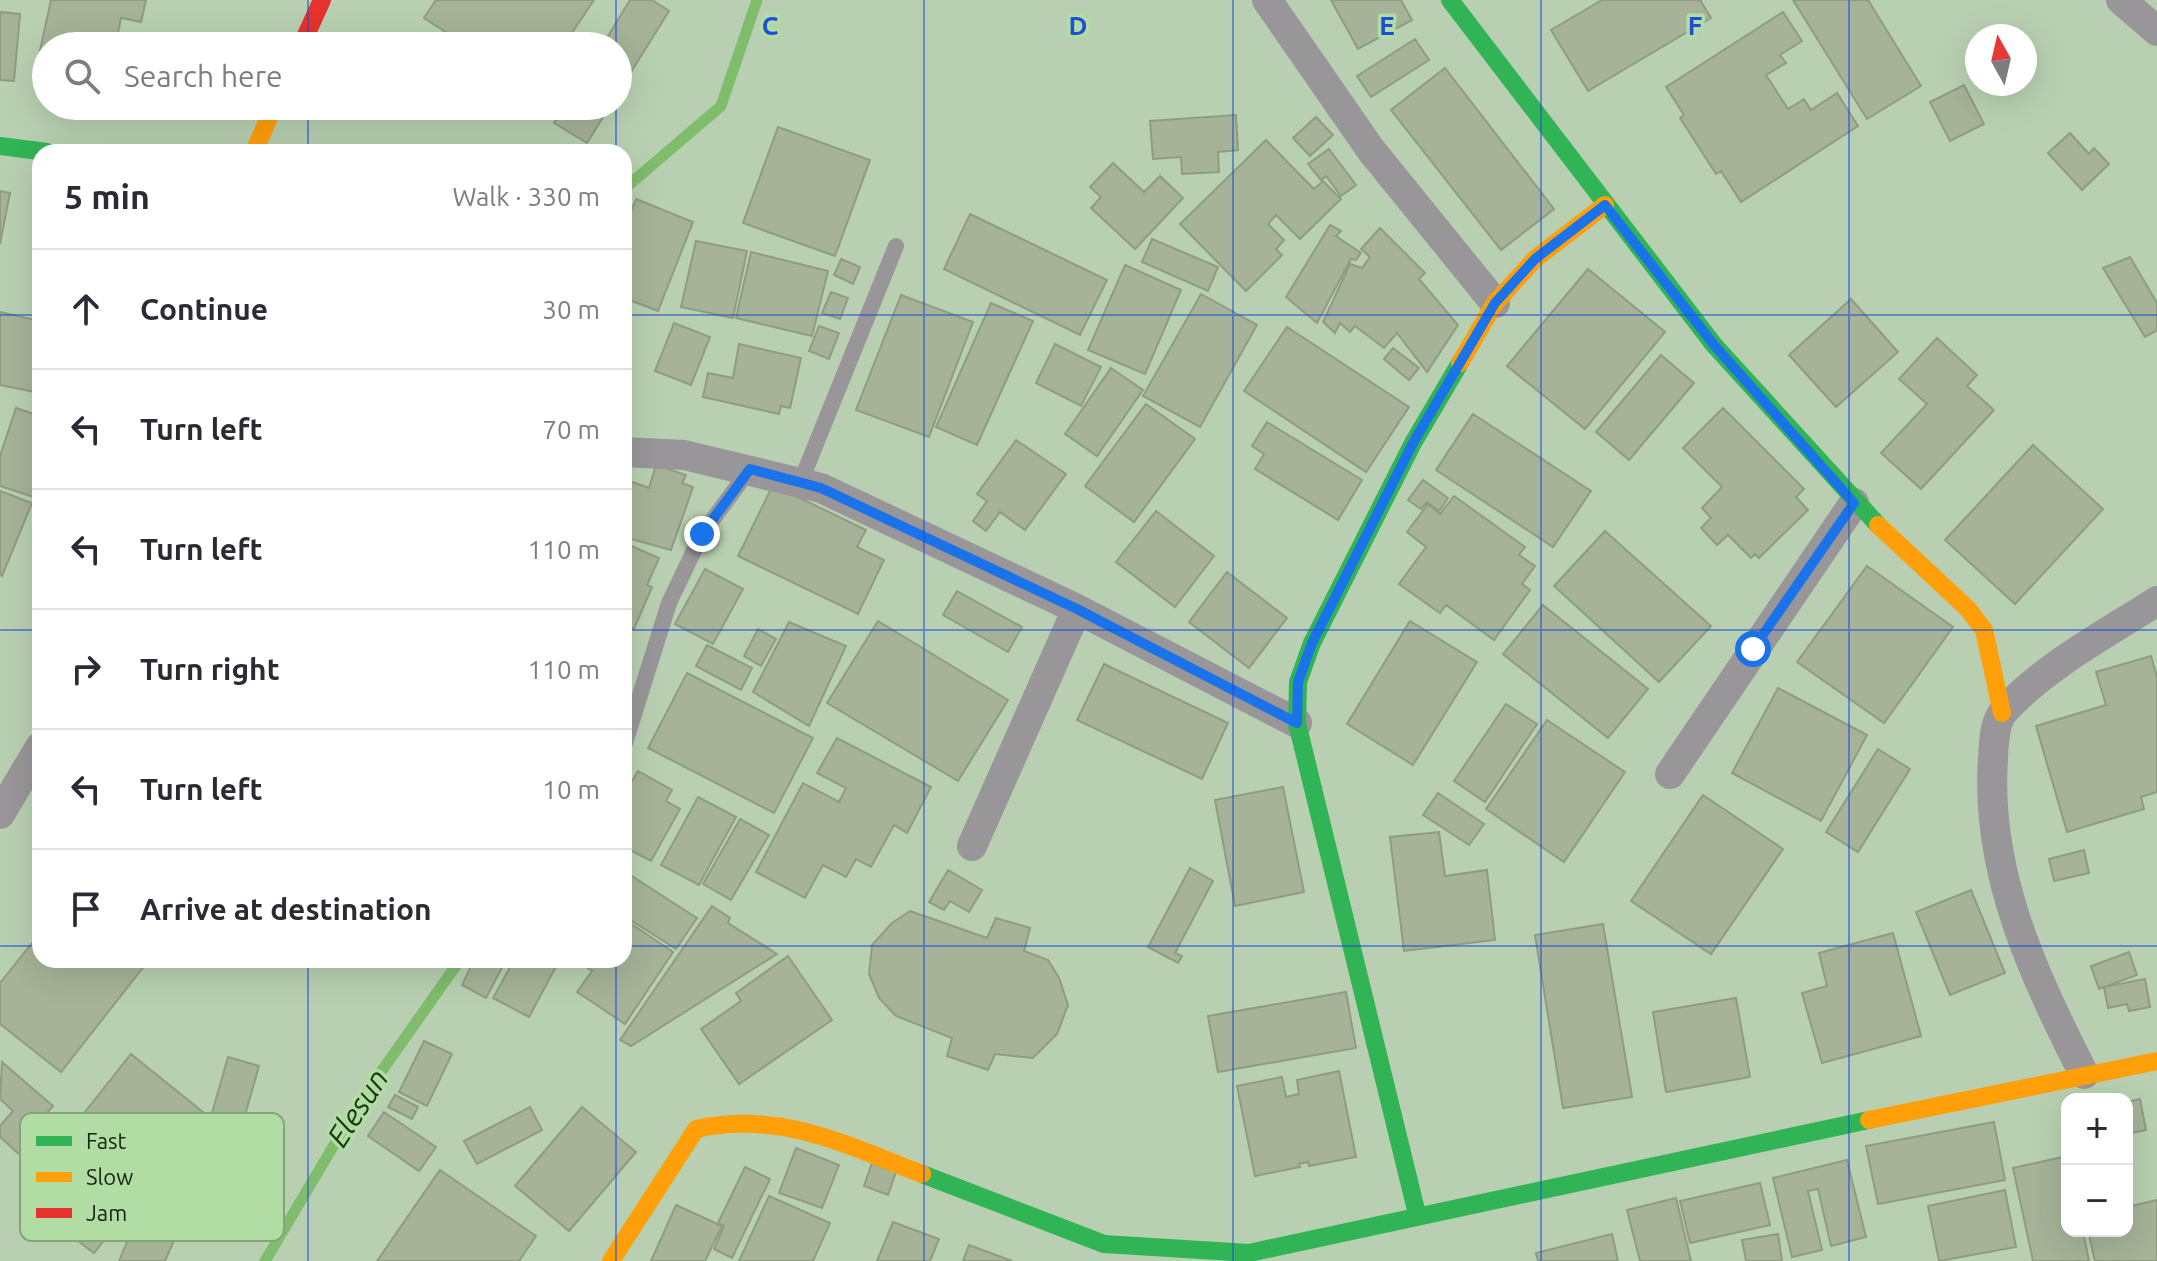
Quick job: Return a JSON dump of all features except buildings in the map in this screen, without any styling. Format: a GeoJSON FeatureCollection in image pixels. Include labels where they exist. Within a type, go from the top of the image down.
{"type":"FeatureCollection","features":[{"type":"Feature","properties":{"kind":"street"},"geometry":{"type":"LineString","coordinates":[[307,32],[322,0]]}},
{"type":"Feature","properties":{"kind":"street"},"geometry":{"type":"LineString","coordinates":[[1267,0],[1371,150],[1495,303]]}},
{"type":"Feature","properties":{"kind":"street"},"geometry":{"type":"LineString","coordinates":[[1450,0],[1714,345],[1854,503],[1968,609],[1984,630],[2002,713],[1995,736],[1990,798],[2006,895],[2044,997],[2084,1074]]}},
{"type":"Feature","properties":{"kind":"street"},"geometry":{"type":"LineString","coordinates":[[2121,0],[2157,31]]}},
{"type":"Feature","properties":{"kind":"street"},"geometry":{"type":"LineString","coordinates":[[257,144],[268,120]]}},
{"type":"Feature","properties":{"kind":"street"},"geometry":{"type":"LineString","coordinates":[[0,146],[32,150]]}},
{"type":"Feature","properties":{"kind":"street"},"geometry":{"type":"LineString","coordinates":[[1417,1214],[1297,723],[1298,682],[1312,643],[1413,443],[1495,303],[1535,259],[1605,205]]}},
{"type":"Feature","properties":{"kind":"street"},"geometry":{"type":"LineString","coordinates":[[632,452],[684,455],[801,481],[1077,609],[1297,723]]}},
{"type":"Feature","properties":{"kind":"street"},"geometry":{"type":"LineString","coordinates":[[1670,774],[1854,503]]}},
{"type":"Feature","properties":{"kind":"street"},"geometry":{"type":"LineString","coordinates":[[2002,713],[2057,667],[2157,601]]}},
{"type":"Feature","properties":{"kind":"street"},"geometry":{"type":"LineString","coordinates":[[972,846],[1077,609]]}},
{"type":"Feature","properties":{"kind":"street"},"geometry":{"type":"LineString","coordinates":[[0,814],[32,760]]}},
{"type":"Feature","properties":{"kind":"street"},"geometry":{"type":"LineString","coordinates":[[611,1261],[688,1138],[696,1129],[726,1122],[802,1128],[1104,1244],[1250,1257],[1417,1214],[2157,1061]]}},
{"type":"Feature","properties":{"kind":"lane"},"geometry":{"type":"LineString","coordinates":[[801,481],[896,246]]}},
{"type":"Feature","properties":{"kind":"lane"},"geometry":{"type":"LineString","coordinates":[[632,721],[669,603],[702,534],[750,469]]}},
{"type":"Feature","properties":{"kind":"waterway","name":"Elesun"},"geometry":{"type":"LineString","coordinates":[[632,182],[721,106],[757,0]]}},
{"type":"Feature","properties":{"kind":"waterway","name":"Elesun"},"geometry":{"type":"LineString","coordinates":[[284,1229],[359,1103],[454,968]]}},
{"type":"Feature","properties":{"kind":"waterway","name":"Elesun"},"geometry":{"type":"LineString","coordinates":[[265,1261],[277,1241]]}},
{"type":"Feature","properties":{"kind":"traffic: fast"},"geometry":{"type":"LineString","coordinates":[[1450,0],[1714,345],[1878,525]]}},
{"type":"Feature","properties":{"kind":"traffic: fast"},"geometry":{"type":"LineString","coordinates":[[0,146],[32,150]]}},
{"type":"Feature","properties":{"kind":"traffic: fast"},"geometry":{"type":"LineString","coordinates":[[1417,1214],[1297,723],[1298,682],[1312,643],[1413,443],[1460,363]]}},
{"type":"Feature","properties":{"kind":"traffic: fast"},"geometry":{"type":"LineString","coordinates":[[922,1174],[1104,1244],[1249,1253],[1869,1120]]}},
{"type":"Feature","properties":{"kind":"traffic: slow"},"geometry":{"type":"LineString","coordinates":[[257,144],[268,120]]}},
{"type":"Feature","properties":{"kind":"traffic: slow"},"geometry":{"type":"LineString","coordinates":[[1460,363],[1495,303],[1535,259],[1605,205]]}},
{"type":"Feature","properties":{"kind":"traffic: slow"},"geometry":{"type":"LineString","coordinates":[[1878,525],[1968,609],[1984,630],[2002,713]]}},
{"type":"Feature","properties":{"kind":"traffic: slow"},"geometry":{"type":"LineString","coordinates":[[1869,1120],[2157,1061]]}},
{"type":"Feature","properties":{"kind":"traffic: slow"},"geometry":{"type":"LineString","coordinates":[[611,1261],[696,1129],[726,1124],[784,1127],[839,1142],[922,1174]]}},
{"type":"Feature","properties":{"kind":"traffic: jam"},"geometry":{"type":"LineString","coordinates":[[307,32],[322,0]]}},
{"type":"Feature","properties":{"kind":"route"},"geometry":{"type":"LineString","coordinates":[[702,534],[750,469],[801,481],[1077,609],[1297,723],[1298,682],[1312,643],[1413,443],[1495,303],[1535,259],[1605,205],[1714,345],[1854,503],[1753,649]]}}]}
